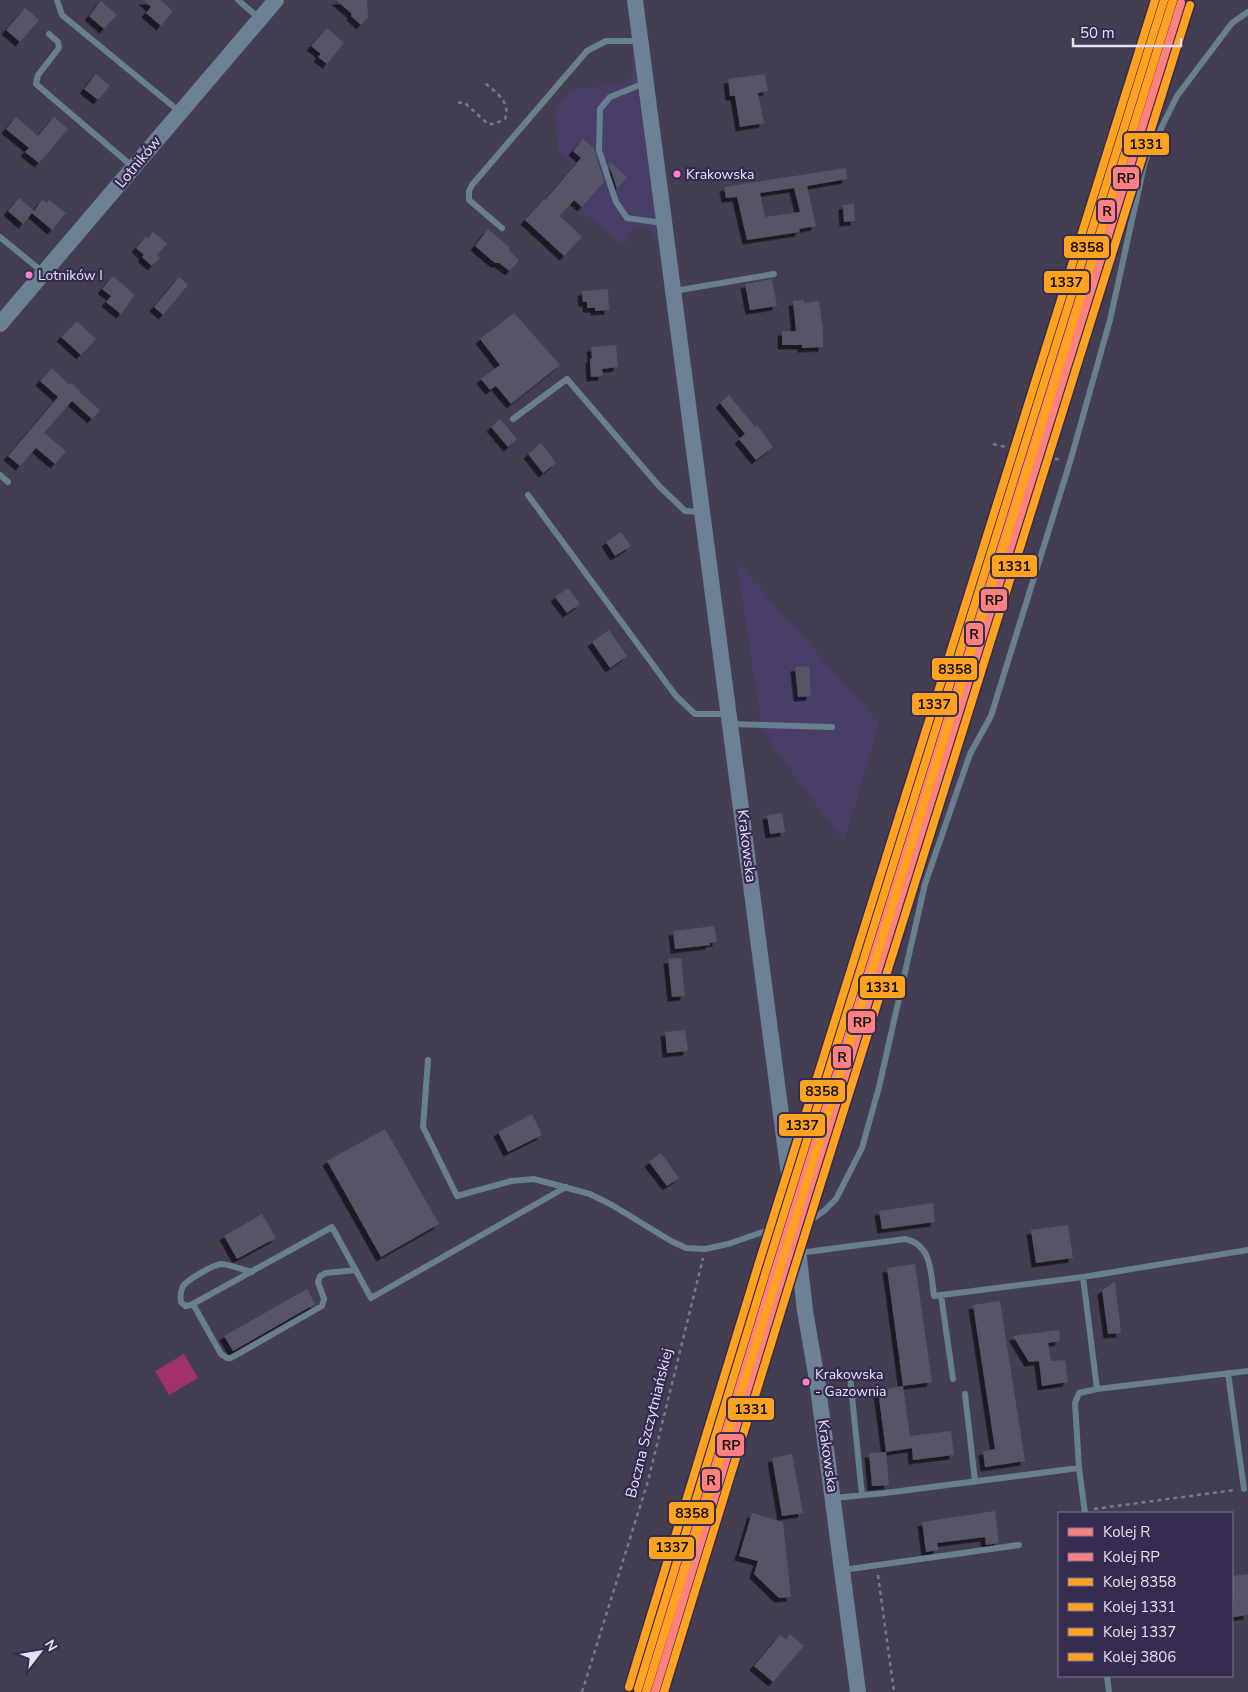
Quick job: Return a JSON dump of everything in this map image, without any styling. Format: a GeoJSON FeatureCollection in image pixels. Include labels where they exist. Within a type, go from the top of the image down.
{"type":"FeatureCollection","features":[{"type":"Feature","properties":{"kind":"main road","name":"Lotników"},"geometry":{"type":"LineString","coordinates":[[0,324],[276,0]]}},
{"type":"Feature","properties":{"kind":"main road","name":"Krakowska"},"geometry":{"type":"LineString","coordinates":[[635,0],[730,719],[805,1311],[818,1380],[858,1692]]}},
{"type":"Feature","properties":{"kind":"lane"},"geometry":{"type":"LineString","coordinates":[[57,0],[62,15],[180,112]]}},
{"type":"Feature","properties":{"kind":"lane"},"geometry":{"type":"LineString","coordinates":[[238,0],[260,19]]}},
{"type":"Feature","properties":{"kind":"lane"},"geometry":{"type":"LineString","coordinates":[[428,1060],[423,1127],[457,1196],[511,1181],[534,1179],[590,1194],[612,1205],[671,1241],[686,1248],[705,1249],[728,1244],[795,1221],[814,1218],[836,1199],[862,1148],[879,1087],[925,884],[970,754],[991,716],[1070,462],[1110,320],[1145,161],[1177,96],[1232,23],[1248,12]]}},
{"type":"Feature","properties":{"kind":"lane"},"geometry":{"type":"LineString","coordinates":[[49,34],[58,42],[59,48],[38,75],[36,84],[133,167]]}},
{"type":"Feature","properties":{"kind":"lane"},"geometry":{"type":"LineString","coordinates":[[502,228],[469,200],[469,191],[472,185],[587,51],[606,41],[641,41]]}},
{"type":"Feature","properties":{"kind":"lane"},"geometry":{"type":"LineString","coordinates":[[646,82],[610,97],[600,110],[599,150],[616,202],[627,218],[665,223]]}},
{"type":"Feature","properties":{"kind":"lane"},"geometry":{"type":"LineString","coordinates":[[0,237],[44,273]]}},
{"type":"Feature","properties":{"kind":"lane"},"geometry":{"type":"LineString","coordinates":[[674,291],[774,274]]}},
{"type":"Feature","properties":{"kind":"lane"},"geometry":{"type":"LineString","coordinates":[[513,419],[567,379],[684,511],[702,512]]}},
{"type":"Feature","properties":{"kind":"lane"},"geometry":{"type":"LineString","coordinates":[[0,476],[8,482]]}},
{"type":"Feature","properties":{"kind":"lane"},"geometry":{"type":"LineString","coordinates":[[528,495],[676,696],[695,714],[730,719],[832,727]]}},
{"type":"Feature","properties":{"kind":"lane"},"geometry":{"type":"LineString","coordinates":[[252,1272],[220,1264],[207,1270],[185,1284],[180,1296],[183,1305],[193,1304],[252,1272],[332,1227],[371,1298],[566,1187]]}},
{"type":"Feature","properties":{"kind":"lane"},"geometry":{"type":"LineString","coordinates":[[799,1253],[905,1239],[910,1240],[920,1247],[927,1256],[934,1296],[1083,1277],[1248,1250]]}},
{"type":"Feature","properties":{"kind":"lane"},"geometry":{"type":"LineString","coordinates":[[193,1304],[221,1354],[231,1358],[322,1306],[324,1299],[318,1282],[320,1276],[356,1270]]}},
{"type":"Feature","properties":{"kind":"lane"},"geometry":{"type":"LineString","coordinates":[[1083,1277],[1097,1389]]}},
{"type":"Feature","properties":{"kind":"lane"},"geometry":{"type":"LineString","coordinates":[[941,1295],[953,1378]]}},
{"type":"Feature","properties":{"kind":"lane"},"geometry":{"type":"LineString","coordinates":[[1085,1512],[1079,1468],[1076,1398],[1079,1393],[1097,1389],[1248,1371]]}},
{"type":"Feature","properties":{"kind":"lane"},"geometry":{"type":"LineString","coordinates":[[1228,1373],[1244,1489]]}},
{"type":"Feature","properties":{"kind":"lane"},"geometry":{"type":"LineString","coordinates":[[850,1376],[862,1495]]}},
{"type":"Feature","properties":{"kind":"lane"},"geometry":{"type":"LineString","coordinates":[[965,1394],[975,1481]]}},
{"type":"Feature","properties":{"kind":"lane"},"geometry":{"type":"LineString","coordinates":[[834,1498],[1079,1468]]}},
{"type":"Feature","properties":{"kind":"lane"},"geometry":{"type":"LineString","coordinates":[[843,1570],[1019,1545]]}},
{"type":"Feature","properties":{"kind":"lane"},"geometry":{"type":"LineString","coordinates":[[1107,1677],[1109,1692]]}},
{"type":"Feature","properties":{"kind":"path"},"geometry":{"type":"LineString","coordinates":[[458,103],[463,102],[466,104],[488,124],[494,124],[505,119],[508,112],[505,101],[484,82]]}},
{"type":"Feature","properties":{"kind":"path"},"geometry":{"type":"LineString","coordinates":[[993,444],[1022,451]]}},
{"type":"Feature","properties":{"kind":"path"},"geometry":{"type":"LineString","coordinates":[[1047,457],[1070,462]]}},
{"type":"Feature","properties":{"kind":"path","name":"Boczna Szczytniańskiej"},"geometry":{"type":"LineString","coordinates":[[582,1692],[648,1482],[705,1249]]}},
{"type":"Feature","properties":{"kind":"path"},"geometry":{"type":"LineString","coordinates":[[1085,1512],[1244,1489]]}},
{"type":"Feature","properties":{"kind":"path"},"geometry":{"type":"LineString","coordinates":[[877,1565],[894,1692]]}},
{"type":"Feature","properties":{"kind":"shaded area"},"geometry":{"type":"Polygon","coordinates":[[[633,49],[658,241],[647,229],[639,227],[630,231],[629,239],[626,242],[616,241],[555,186],[572,164],[559,153],[554,109],[571,90],[624,83],[628,80],[632,75],[633,49]]]}},
{"type":"Feature","properties":{"kind":"shaded area"},"geometry":{"type":"Polygon","coordinates":[[[736,561],[879,723],[844,842],[763,732],[736,561]]]}},
{"type":"Feature","properties":{"kind":"shaded area"},"geometry":{"type":"Polygon","coordinates":[[[184,1354],[198,1378],[169,1395],[155,1371],[184,1354]]]}},
{"type":"Feature","properties":{"kind":"building"},"geometry":{"type":"Polygon","coordinates":[[[143,0],[160,0],[173,11],[161,26],[146,13],[151,7],[143,0]]]}},
{"type":"Feature","properties":{"kind":"building"},"geometry":{"type":"Polygon","coordinates":[[[336,0],[367,0],[368,17],[361,25],[336,0]]]}},
{"type":"Feature","properties":{"kind":"building"},"geometry":{"type":"Polygon","coordinates":[[[101,1],[117,15],[104,29],[89,16],[101,1]]]}},
{"type":"Feature","properties":{"kind":"building"},"geometry":{"type":"Polygon","coordinates":[[[25,8],[39,20],[20,42],[6,30],[25,8]]]}},
{"type":"Feature","properties":{"kind":"building"},"geometry":{"type":"Polygon","coordinates":[[[327,28],[344,43],[327,64],[318,57],[321,54],[311,46],[327,28]]]}},
{"type":"Feature","properties":{"kind":"building"},"geometry":{"type":"Polygon","coordinates":[[[96,74],[110,86],[98,100],[84,89],[96,74]]]}},
{"type":"Feature","properties":{"kind":"building"},"geometry":{"type":"Polygon","coordinates":[[[765,74],[768,91],[758,93],[764,123],[740,127],[735,96],[730,96],[728,79],[765,74]]]}},
{"type":"Feature","properties":{"kind":"building"},"geometry":{"type":"Polygon","coordinates":[[[16,117],[38,136],[54,117],[68,129],[39,163],[25,152],[29,148],[6,129],[16,117]]]}},
{"type":"Feature","properties":{"kind":"building"},"geometry":{"type":"Polygon","coordinates":[[[583,139],[594,148],[604,182],[582,207],[574,200],[560,216],[582,237],[564,256],[525,220],[581,158],[573,151],[583,139]]]}},
{"type":"Feature","properties":{"kind":"building"},"geometry":{"type":"Polygon","coordinates":[[[608,161],[627,177],[617,189],[608,161]]]}},
{"type":"Feature","properties":{"kind":"building"},"geometry":{"type":"Polygon","coordinates":[[[846,168],[847,179],[807,186],[816,226],[799,229],[800,232],[747,240],[737,197],[726,198],[724,187],[846,168]],[[794,188],[760,193],[765,217],[800,212],[794,188]]]}},
{"type":"Feature","properties":{"kind":"building"},"geometry":{"type":"Polygon","coordinates":[[[19,198],[34,211],[42,200],[47,203],[49,200],[66,213],[52,230],[32,213],[23,224],[8,211],[19,198]]]}},
{"type":"Feature","properties":{"kind":"building"},"geometry":{"type":"Polygon","coordinates":[[[854,204],[855,221],[844,222],[843,205],[854,204]]]}},
{"type":"Feature","properties":{"kind":"building"},"geometry":{"type":"Polygon","coordinates":[[[488,229],[509,247],[509,251],[519,260],[510,271],[499,263],[495,263],[475,246],[488,229]]]}},
{"type":"Feature","properties":{"kind":"building"},"geometry":{"type":"Polygon","coordinates":[[[153,232],[167,244],[157,255],[160,258],[152,266],[136,248],[146,236],[148,238],[153,232]]]}},
{"type":"Feature","properties":{"kind":"building"},"geometry":{"type":"Polygon","coordinates":[[[113,276],[135,295],[121,314],[106,302],[111,296],[102,289],[113,276]]]}},
{"type":"Feature","properties":{"kind":"building"},"geometry":{"type":"Polygon","coordinates":[[[179,277],[188,285],[163,315],[154,307],[179,277]]]}},
{"type":"Feature","properties":{"kind":"building"},"geometry":{"type":"Polygon","coordinates":[[[772,279],[777,306],[750,310],[745,284],[772,279]]]}},
{"type":"Feature","properties":{"kind":"building"},"geometry":{"type":"Polygon","coordinates":[[[608,289],[609,310],[595,311],[595,308],[587,308],[587,302],[583,302],[582,291],[608,289]]]}},
{"type":"Feature","properties":{"kind":"building"},"geometry":{"type":"Polygon","coordinates":[[[804,300],[804,303],[819,301],[823,347],[802,348],[802,345],[782,345],[782,331],[796,331],[793,301],[804,300]]]}},
{"type":"Feature","properties":{"kind":"building"},"geometry":{"type":"Polygon","coordinates":[[[514,313],[560,365],[511,404],[496,386],[490,390],[481,379],[500,365],[480,339],[514,313]]]}},
{"type":"Feature","properties":{"kind":"building"},"geometry":{"type":"Polygon","coordinates":[[[77,321],[96,339],[81,355],[61,337],[77,321]]]}},
{"type":"Feature","properties":{"kind":"building"},"geometry":{"type":"Polygon","coordinates":[[[616,345],[618,367],[602,369],[603,376],[591,377],[591,347],[616,345]]]}},
{"type":"Feature","properties":{"kind":"building"},"geometry":{"type":"Polygon","coordinates":[[[52,368],[69,385],[71,383],[100,410],[92,419],[72,401],[44,433],[66,451],[55,464],[36,448],[20,466],[8,456],[58,397],[40,381],[52,368]]]}},
{"type":"Feature","properties":{"kind":"building"},"geometry":{"type":"Polygon","coordinates":[[[729,395],[755,427],[757,425],[773,447],[756,460],[739,439],[745,434],[720,403],[729,395]]]}},
{"type":"Feature","properties":{"kind":"building"},"geometry":{"type":"Polygon","coordinates":[[[500,419],[517,439],[508,447],[491,427],[500,419]]]}},
{"type":"Feature","properties":{"kind":"building"},"geometry":{"type":"Polygon","coordinates":[[[541,443],[556,463],[543,473],[528,454],[541,443]]]}},
{"type":"Feature","properties":{"kind":"building"},"geometry":{"type":"Polygon","coordinates":[[[621,532],[631,546],[615,556],[606,542],[621,532]]]}},
{"type":"Feature","properties":{"kind":"building"},"geometry":{"type":"Polygon","coordinates":[[[568,588],[580,604],[567,613],[555,597],[568,588]]]}},
{"type":"Feature","properties":{"kind":"building"},"geometry":{"type":"Polygon","coordinates":[[[609,630],[627,656],[610,668],[592,642],[609,630]]]}},
{"type":"Feature","properties":{"kind":"building"},"geometry":{"type":"Polygon","coordinates":[[[809,666],[811,696],[798,697],[795,667],[809,666]]]}},
{"type":"Feature","properties":{"kind":"building"},"geometry":{"type":"Polygon","coordinates":[[[782,813],[785,832],[770,834],[767,815],[782,813]]]}},
{"type":"Feature","properties":{"kind":"building"},"geometry":{"type":"Polygon","coordinates":[[[714,926],[717,942],[710,943],[710,945],[675,949],[673,931],[714,926]]]}},
{"type":"Feature","properties":{"kind":"building"},"geometry":{"type":"Polygon","coordinates":[[[681,958],[685,996],[672,997],[668,959],[681,958]]]}},
{"type":"Feature","properties":{"kind":"building"},"geometry":{"type":"Polygon","coordinates":[[[685,1030],[688,1051],[667,1053],[665,1032],[685,1030]]]}},
{"type":"Feature","properties":{"kind":"building"},"geometry":{"type":"Polygon","coordinates":[[[532,1114],[542,1135],[508,1152],[498,1132],[532,1114]]]}},
{"type":"Feature","properties":{"kind":"building"},"geometry":{"type":"Polygon","coordinates":[[[385,1129],[439,1224],[381,1257],[327,1161],[385,1129]]]}},
{"type":"Feature","properties":{"kind":"building"},"geometry":{"type":"Polygon","coordinates":[[[661,1153],[679,1178],[667,1186],[649,1162],[661,1153]]]}},
{"type":"Feature","properties":{"kind":"building"},"geometry":{"type":"Polygon","coordinates":[[[933,1203],[935,1222],[882,1229],[879,1211],[933,1203]]]}},
{"type":"Feature","properties":{"kind":"building"},"geometry":{"type":"Polygon","coordinates":[[[262,1214],[276,1238],[237,1259],[224,1236],[262,1214]]]}},
{"type":"Feature","properties":{"kind":"building"},"geometry":{"type":"Polygon","coordinates":[[[1068,1225],[1073,1258],[1036,1263],[1031,1230],[1068,1225]]]}},
{"type":"Feature","properties":{"kind":"building"},"geometry":{"type":"Polygon","coordinates":[[[915,1264],[932,1382],[903,1386],[887,1268],[915,1264]]]}},
{"type":"Feature","properties":{"kind":"building"},"geometry":{"type":"Polygon","coordinates":[[[1115,1282],[1121,1333],[1108,1334],[1102,1290],[1115,1282]]]}},
{"type":"Feature","properties":{"kind":"building"},"geometry":{"type":"Polygon","coordinates":[[[307,1289],[315,1304],[233,1351],[224,1336],[307,1289]]]}},
{"type":"Feature","properties":{"kind":"building"},"geometry":{"type":"Polygon","coordinates":[[[1000,1301],[1025,1461],[985,1467],[983,1451],[995,1449],[973,1305],[1000,1301]]]}},
{"type":"Feature","properties":{"kind":"building"},"geometry":{"type":"Polygon","coordinates":[[[1059,1330],[1060,1341],[1048,1343],[1051,1361],[1065,1360],[1068,1382],[1042,1386],[1039,1361],[1029,1362],[1013,1336],[1059,1330]]]}},
{"type":"Feature","properties":{"kind":"building"},"geometry":{"type":"Polygon","coordinates":[[[903,1386],[910,1436],[951,1431],[954,1455],[913,1460],[912,1448],[886,1452],[878,1390],[903,1386]]]}},
{"type":"Feature","properties":{"kind":"building"},"geometry":{"type":"Polygon","coordinates":[[[886,1452],[889,1485],[872,1486],[869,1453],[886,1452]]]}},
{"type":"Feature","properties":{"kind":"building"},"geometry":{"type":"Polygon","coordinates":[[[792,1454],[803,1513],[782,1516],[772,1458],[792,1454]]]}},
{"type":"Feature","properties":{"kind":"building"},"geometry":{"type":"Polygon","coordinates":[[[995,1511],[999,1543],[986,1545],[985,1537],[937,1543],[938,1550],[926,1552],[922,1522],[995,1511]]]}},
{"type":"Feature","properties":{"kind":"building"},"geometry":{"type":"Polygon","coordinates":[[[752,1513],[783,1522],[791,1597],[779,1598],[754,1574],[758,1561],[739,1556],[752,1513]]]}},
{"type":"Feature","properties":{"kind":"building"},"geometry":{"type":"Polygon","coordinates":[[[1248,1574],[1248,1615],[1234,1617],[1233,1576],[1248,1574]]]}},
{"type":"Feature","properties":{"kind":"building"},"geometry":{"type":"Polygon","coordinates":[[[790,1634],[804,1646],[773,1682],[754,1666],[780,1635],[786,1639],[790,1634]]]}},
{"type":"Feature","properties":{"kind":"rail line","name":"1337"},"geometry":{"type":"LineString","coordinates":[[629,1687],[757,1269],[1155,0]]}},
{"type":"Feature","properties":{"kind":"rail line","name":"8358"},"geometry":{"type":"LineString","coordinates":[[638,1689],[766,1271],[1164,0]]}},
{"type":"Feature","properties":{"kind":"rail line","name":"R"},"geometry":{"type":"LineString","coordinates":[[646,1692],[774,1274],[1173,0]]}},
{"type":"Feature","properties":{"kind":"rail line","name":"3806"},"geometry":{"type":"LineString","coordinates":[[647,1689],[773,1291],[1173,0]]}},
{"type":"Feature","properties":{"kind":"rail line","name":"RP"},"geometry":{"type":"LineString","coordinates":[[655,1692],[782,1277],[1181,3]]}},
{"type":"Feature","properties":{"kind":"rail line","name":"1331"},"geometry":{"type":"LineString","coordinates":[[664,1692],[791,1279],[1190,5]]}},
{"type":"Feature","properties":{"kind":"place","name":"Krakowska"},"geometry":{"type":"Point","coordinates":[677,174]}},
{"type":"Feature","properties":{"kind":"place","name":"Lotników I"},"geometry":{"type":"Point","coordinates":[29,275]}},
{"type":"Feature","properties":{"kind":"place","name":"Krakowska - Gazownia"},"geometry":{"type":"Point","coordinates":[806,1382]}}]}
